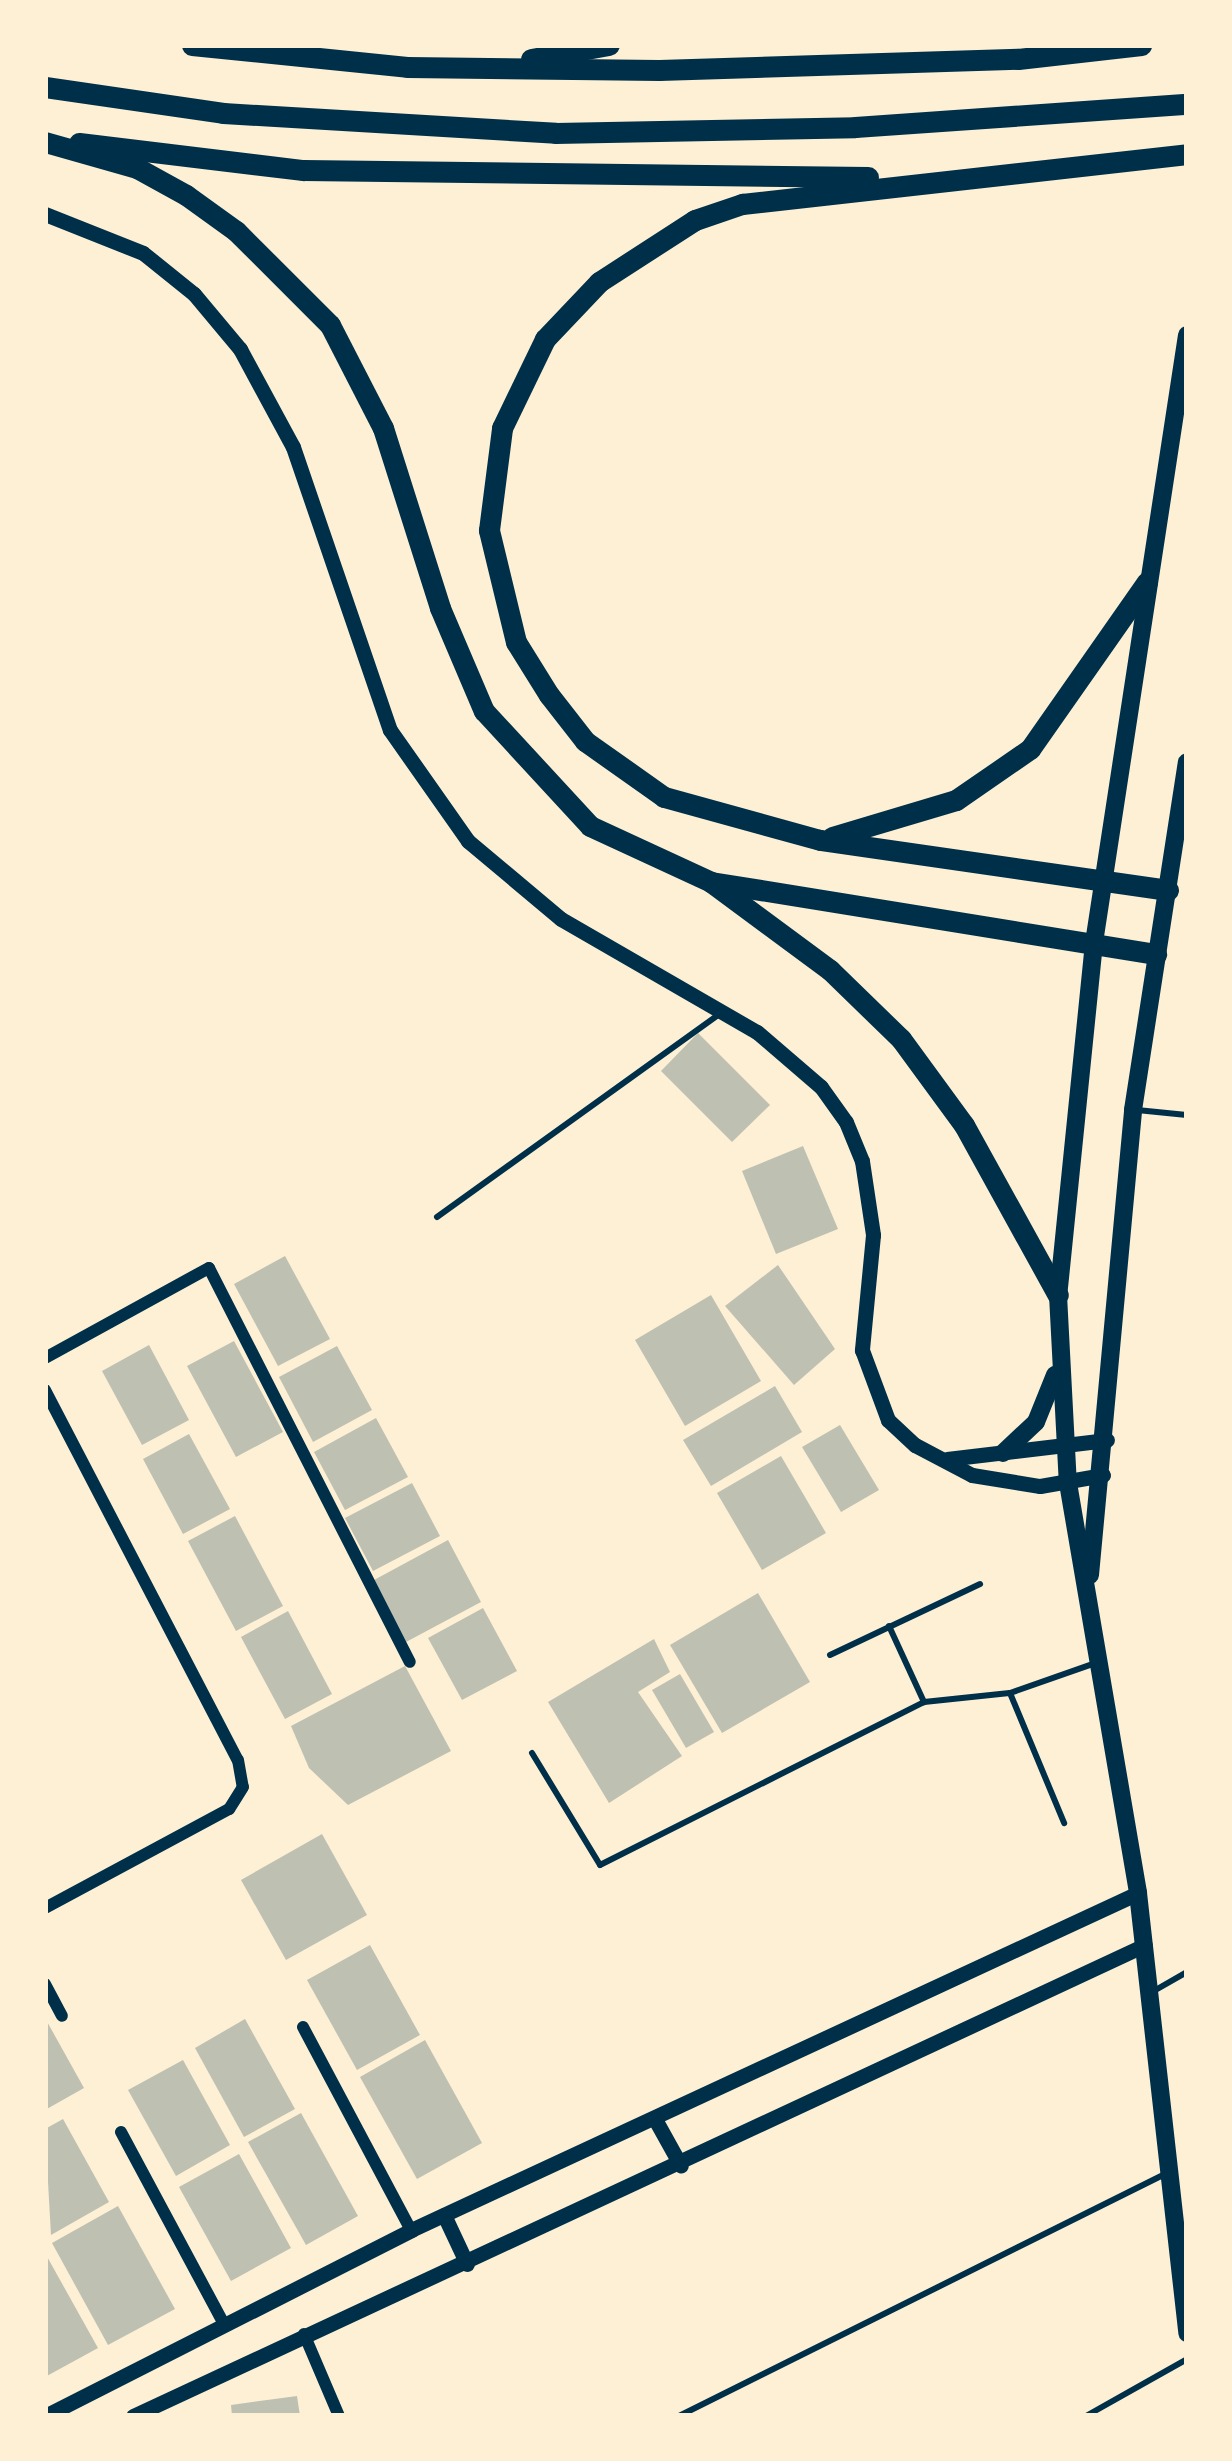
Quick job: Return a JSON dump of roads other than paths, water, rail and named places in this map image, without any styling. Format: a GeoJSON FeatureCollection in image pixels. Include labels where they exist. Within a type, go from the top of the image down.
{"type":"FeatureCollection","features":[{"type":"Feature","properties":{"kind":"highway"},"geometry":{"type":"LineString","coordinates":[[192,45],[477,69],[837,67],[1096,53],[1142,45]]}},
{"type":"Feature","properties":{"kind":"highway"},"geometry":{"type":"LineString","coordinates":[[477,69],[609,45]]}},
{"type":"Feature","properties":{"kind":"highway"},"geometry":{"type":"LineString","coordinates":[[45,87],[223,113],[555,133],[1111,114],[1187,104]]}},
{"type":"Feature","properties":{"kind":"highway"},"geometry":{"type":"LineString","coordinates":[[45,142],[302,170],[922,180]]}},
{"type":"Feature","properties":{"kind":"highway"},"geometry":{"type":"LineString","coordinates":[[45,142],[137,169],[186,195],[236,231],[329,325],[383,428],[440,608],[484,711],[590,826],[710,882],[814,957],[901,1040],[964,1125],[1058,1295]]}},
{"type":"Feature","properties":{"kind":"highway"},"geometry":{"type":"LineString","coordinates":[[1168,890],[820,839],[664,797],[585,741],[516,643],[497,590],[493,481],[502,428],[544,339],[572,304],[646,247],[742,204],[922,180],[1187,154]]}},
{"type":"Feature","properties":{"kind":"highway"},"geometry":{"type":"LineString","coordinates":[[820,839],[956,800],[1030,749],[1148,582]]}},
{"type":"Feature","properties":{"kind":"highway"},"geometry":{"type":"LineString","coordinates":[[710,882],[1156,954]]}},
{"type":"Feature","properties":{"kind":"main road"},"geometry":{"type":"LineString","coordinates":[[1187,335],[1094,943],[1058,1295],[1068,1483],[1138,1893],[1187,2332]]}},
{"type":"Feature","properties":{"kind":"main road"},"geometry":{"type":"LineString","coordinates":[[1087,1597],[1107,1440],[1133,1110],[1187,762]]}},
{"type":"Feature","properties":{"kind":"main road"},"geometry":{"type":"LineString","coordinates":[[1003,1453],[1036,1422],[1059,1354]]}},
{"type":"Feature","properties":{"kind":"street"},"geometry":{"type":"LineString","coordinates":[[45,214],[143,253],[194,294],[240,349],[293,447],[390,730],[468,841],[561,919],[725,1010],[801,1066],[846,1122],[862,1161],[873,1235],[862,1350],[868,1380],[899,1431],[944,1460],[997,1481],[1068,1483],[1103,1475]]}},
{"type":"Feature","properties":{"kind":"street"},"geometry":{"type":"LineString","coordinates":[[45,1358],[209,1268],[410,1661]]}},
{"type":"Feature","properties":{"kind":"street"},"geometry":{"type":"LineString","coordinates":[[45,1390],[238,1760],[243,1787],[229,1809],[45,1908]]}},
{"type":"Feature","properties":{"kind":"street"},"geometry":{"type":"LineString","coordinates":[[944,1460],[1107,1440]]}},
{"type":"Feature","properties":{"kind":"street"},"geometry":{"type":"LineString","coordinates":[[46,2416],[411,2230],[656,2121],[1138,1893]]}},
{"type":"Feature","properties":{"kind":"street"},"geometry":{"type":"LineString","coordinates":[[133,2416],[304,2334],[681,2166],[1145,1945]]}},
{"type":"Feature","properties":{"kind":"street"},"geometry":{"type":"LineString","coordinates":[[45,1984],[62,2015]]}},
{"type":"Feature","properties":{"kind":"street"},"geometry":{"type":"LineString","coordinates":[[303,2027],[411,2230]]}},
{"type":"Feature","properties":{"kind":"street"},"geometry":{"type":"LineString","coordinates":[[656,2121],[681,2166]]}},
{"type":"Feature","properties":{"kind":"street"},"geometry":{"type":"LineString","coordinates":[[121,2132],[224,2324]]}},
{"type":"Feature","properties":{"kind":"street"},"geometry":{"type":"LineString","coordinates":[[443,2216],[466,2264]]}},
{"type":"Feature","properties":{"kind":"street"},"geometry":{"type":"LineString","coordinates":[[304,2334],[339,2416]]}},
{"type":"Feature","properties":{"kind":"lane"},"geometry":{"type":"LineString","coordinates":[[437,1217],[725,1010]]}},
{"type":"Feature","properties":{"kind":"lane"},"geometry":{"type":"LineString","coordinates":[[1133,1110],[1187,1115]]}},
{"type":"Feature","properties":{"kind":"lane"},"geometry":{"type":"LineString","coordinates":[[830,1654],[980,1584]]}},
{"type":"Feature","properties":{"kind":"lane"},"geometry":{"type":"LineString","coordinates":[[889,1626],[924,1702]]}},
{"type":"Feature","properties":{"kind":"lane"},"geometry":{"type":"LineString","coordinates":[[532,1753],[599,1865],[924,1702],[1010,1693],[1096,1663]]}},
{"type":"Feature","properties":{"kind":"lane"},"geometry":{"type":"LineString","coordinates":[[1010,1693],[1064,1822]]}},
{"type":"Feature","properties":{"kind":"lane"},"geometry":{"type":"LineString","coordinates":[[1149,1993],[1187,1972]]}},
{"type":"Feature","properties":{"kind":"lane"},"geometry":{"type":"LineString","coordinates":[[679,2416],[1168,2173]]}},
{"type":"Feature","properties":{"kind":"lane"},"geometry":{"type":"LineString","coordinates":[[1086,2416],[1187,2359]]}}]}
